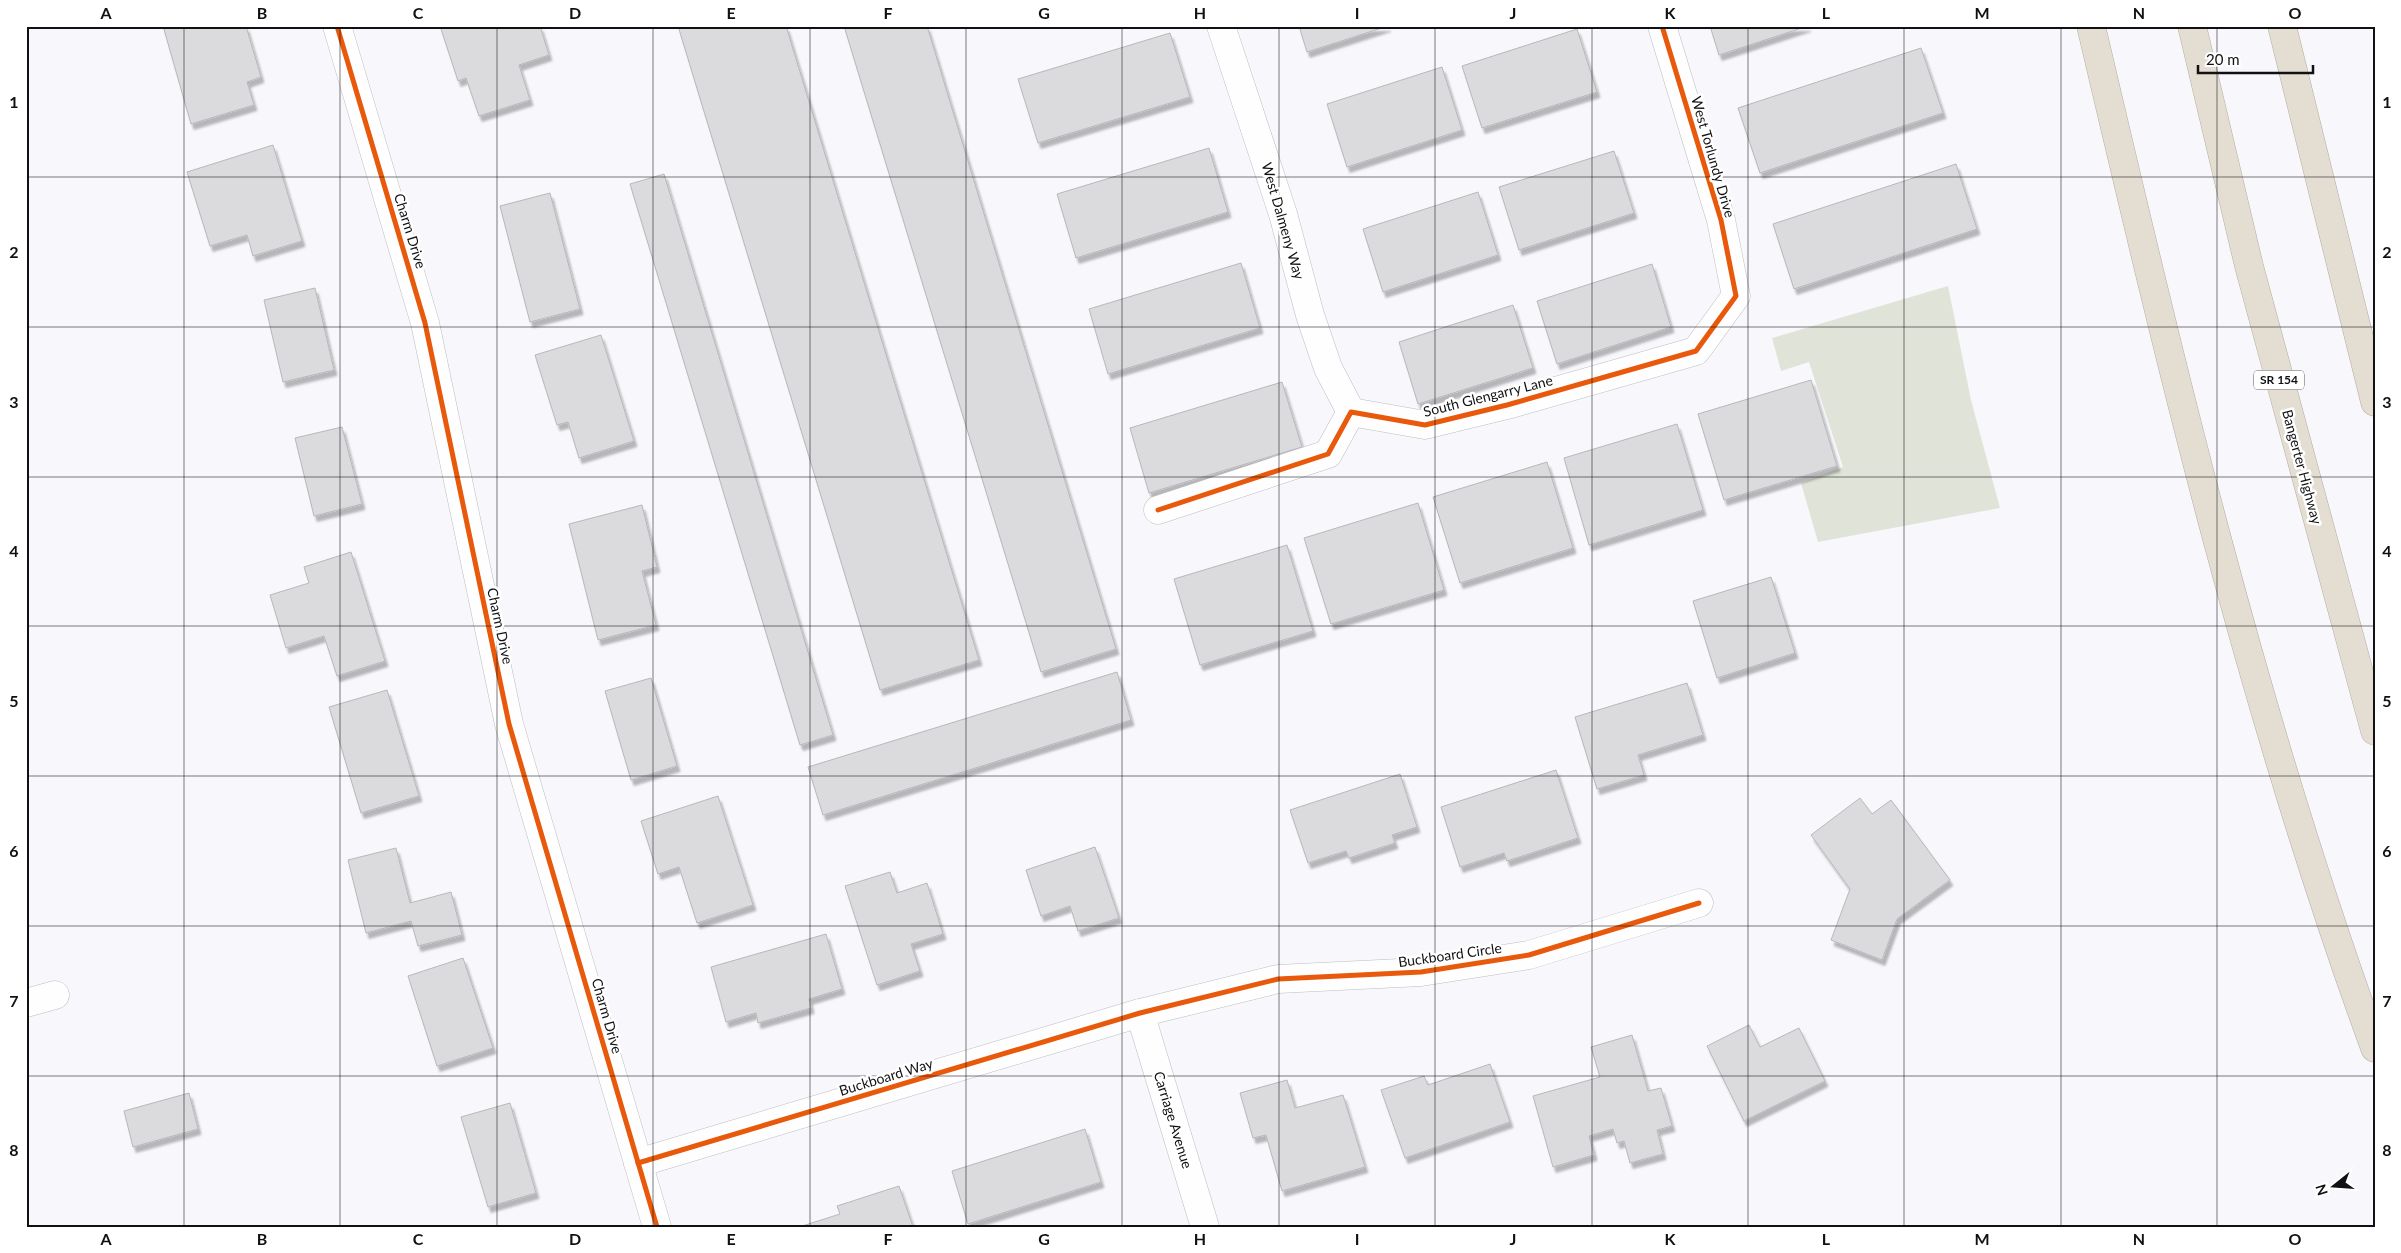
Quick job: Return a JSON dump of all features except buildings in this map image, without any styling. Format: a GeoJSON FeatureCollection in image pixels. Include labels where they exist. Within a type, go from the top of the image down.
{"type":"FeatureCollection","features":[{"type":"Feature","properties":{"kind":"highway"},"geometry":{"type":"LineString","coordinates":[[2090,26],[2220,554],[2262,704],[2308,853],[2375,1048]]}},
{"type":"Feature","properties":{"kind":"highway","name":"Bangerter Highway"},"geometry":{"type":"LineString","coordinates":[[2192,26],[2251,276],[2375,731]]}},
{"type":"Feature","properties":{"kind":"highway"},"geometry":{"type":"LineString","coordinates":[[2282,26],[2375,402]]}},
{"type":"Feature","properties":{"kind":"street","name":"Charm Drive"},"geometry":{"type":"LineString","coordinates":[[337,26],[425,323],[509,724],[658,1227]]}},
{"type":"Feature","properties":{"kind":"street","name":"West Dalmeny Way"},"geometry":{"type":"LineString","coordinates":[[1221,26],[1283,214],[1310,314],[1328,368],[1351,412]]}},
{"type":"Feature","properties":{"kind":"street","name":"West Torlundy Drive"},"geometry":{"type":"LineString","coordinates":[[1662,26],[1721,220],[1736,296]]}},
{"type":"Feature","properties":{"kind":"street","name":"South Glengarry Lane"},"geometry":{"type":"LineString","coordinates":[[1351,412],[1425,425],[1507,405],[1696,351],[1736,296]]}},
{"type":"Feature","properties":{"kind":"street"},"geometry":{"type":"LineString","coordinates":[[1158,510],[1328,454],[1351,412]]}},
{"type":"Feature","properties":{"kind":"street","name":"Buckboard Circle"},"geometry":{"type":"LineString","coordinates":[[1140,1013],[1278,979],[1421,972],[1529,955],[1699,903]]}},
{"type":"Feature","properties":{"kind":"street"},"geometry":{"type":"LineString","coordinates":[[26,1003],[55,995]]}},
{"type":"Feature","properties":{"kind":"street","name":"Buckboard Way"},"geometry":{"type":"LineString","coordinates":[[638,1163],[1140,1013]]}},
{"type":"Feature","properties":{"kind":"street","name":"Carriage Avenue"},"geometry":{"type":"LineString","coordinates":[[1140,1013],[1205,1227]]}},
{"type":"Feature","properties":{"kind":"shaded area"},"geometry":{"type":"Polygon","coordinates":[[[1948,286],[1971,400],[2000,508],[1818,542],[1801,483],[1843,467],[1809,362],[1781,371],[1772,338],[1948,286]]]}},
{"type":"Feature","properties":{"kind":"cycle path"},"geometry":{"type":"LineString","coordinates":[[337,26],[425,323],[509,724],[657,1227]]}},
{"type":"Feature","properties":{"kind":"cycle path"},"geometry":{"type":"LineString","coordinates":[[1158,510],[1328,454],[1351,412],[1425,425],[1507,405],[1696,351],[1736,296],[1721,220],[1662,26]]}},
{"type":"Feature","properties":{"kind":"cycle path"},"geometry":{"type":"LineString","coordinates":[[638,1163],[1140,1013],[1278,979],[1421,972],[1529,955],[1699,903]]}}]}
